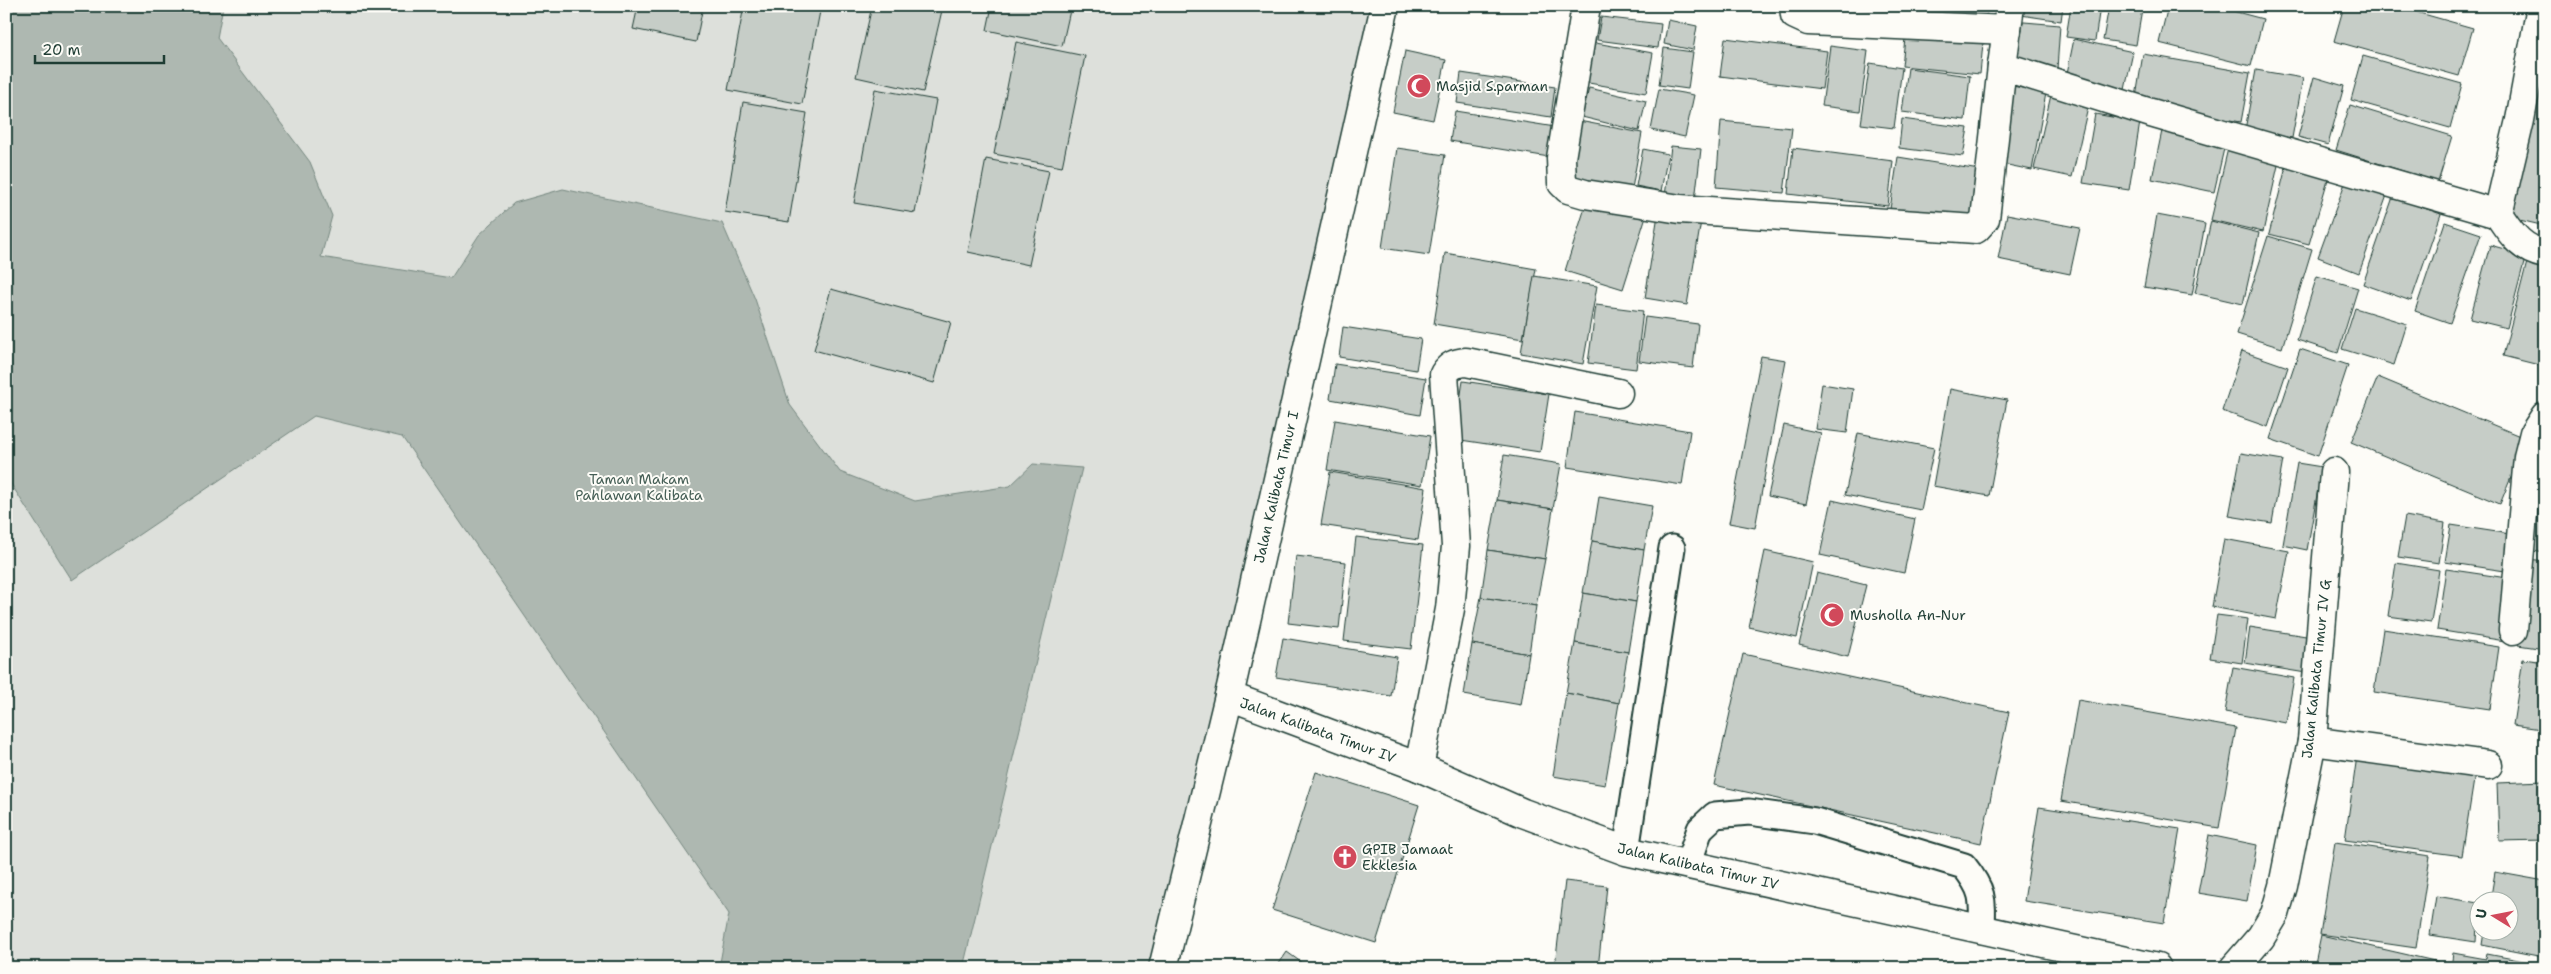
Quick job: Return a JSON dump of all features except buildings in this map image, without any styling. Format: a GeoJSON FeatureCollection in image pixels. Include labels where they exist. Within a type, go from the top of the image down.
{"type":"FeatureCollection","features":[{"type":"Feature","properties":{"kind":"street","name":"Jalan Kalibata Timur I"},"geometry":{"type":"LineString","coordinates":[[1163,968],[1229,696],[1385,6]]}},
{"type":"Feature","properties":{"kind":"street"},"geometry":{"type":"LineString","coordinates":[[1586,6],[1562,158],[1562,183],[1568,189],[1585,194],[1680,209],[1976,229],[1985,219],[2008,18],[1808,21],[1795,15],[1794,6]]}},
{"type":"Feature","properties":{"kind":"street"},"geometry":{"type":"LineString","coordinates":[[2498,214],[2520,120],[2541,6]]}},
{"type":"Feature","properties":{"kind":"street"},"geometry":{"type":"LineString","coordinates":[[2002,66],[2151,113],[2498,214],[2516,241],[2535,252],[2545,254]]}},
{"type":"Feature","properties":{"kind":"street"},"geometry":{"type":"LineString","coordinates":[[1419,767],[1450,610],[1456,546],[1444,374],[1448,367],[1456,363],[1466,362],[1618,393]]}},
{"type":"Feature","properties":{"kind":"street"},"geometry":{"type":"LineString","coordinates":[[2513,630],[2528,457],[2534,433],[2545,416]]}},
{"type":"Feature","properties":{"kind":"street","name":"Jalan Kalibata Timur IV G"},"geometry":{"type":"LineString","coordinates":[[2234,968],[2260,938],[2275,914],[2312,741],[2334,472]]}},
{"type":"Feature","properties":{"kind":"street","name":"Jalan Kalibata Timur IV"},"geometry":{"type":"LineString","coordinates":[[1229,696],[1419,767],[1523,813],[1626,851],[2157,968]]}},
{"type":"Feature","properties":{"kind":"street"},"geometry":{"type":"LineString","coordinates":[[2312,741],[2488,765]]}},
{"type":"Feature","properties":{"kind":"lane"},"geometry":{"type":"LineString","coordinates":[[1626,851],[1672,548]]}},
{"type":"Feature","properties":{"kind":"lane"},"geometry":{"type":"LineString","coordinates":[[1688,865],[1700,829],[1715,815],[1749,812],[1814,821],[1964,866],[1978,884],[1983,904],[1982,930]]}},
{"type":"Feature","properties":{"kind":"green space","name":"Taman Makam Pahlawan Kalibata"},"geometry":{"type":"Polygon","coordinates":[[[6,6],[1384,6],[1159,968],[6,968],[6,6]]]}},
{"type":"Feature","properties":{"kind":"shaded area"},"geometry":{"type":"Polygon","coordinates":[[[6,6],[223,6],[217,38],[310,162],[332,216],[321,257],[451,278],[479,235],[514,203],[563,189],[722,223],[755,299],[790,405],[840,472],[915,501],[1010,486],[1033,464],[1082,468],[963,968],[719,968],[729,914],[402,437],[314,416],[72,580],[6,476],[6,6]]]}},
{"type":"Feature","properties":{"kind":"place","name":"Masjid S.parman"},"geometry":{"type":"Point","coordinates":[1419,86]}},
{"type":"Feature","properties":{"kind":"place","name":"Musholla An-Nur"},"geometry":{"type":"Point","coordinates":[1832,615]}},
{"type":"Feature","properties":{"kind":"place","name":"GPIB Jamaat Ekklesia"},"geometry":{"type":"Point","coordinates":[1345,857]}}]}
